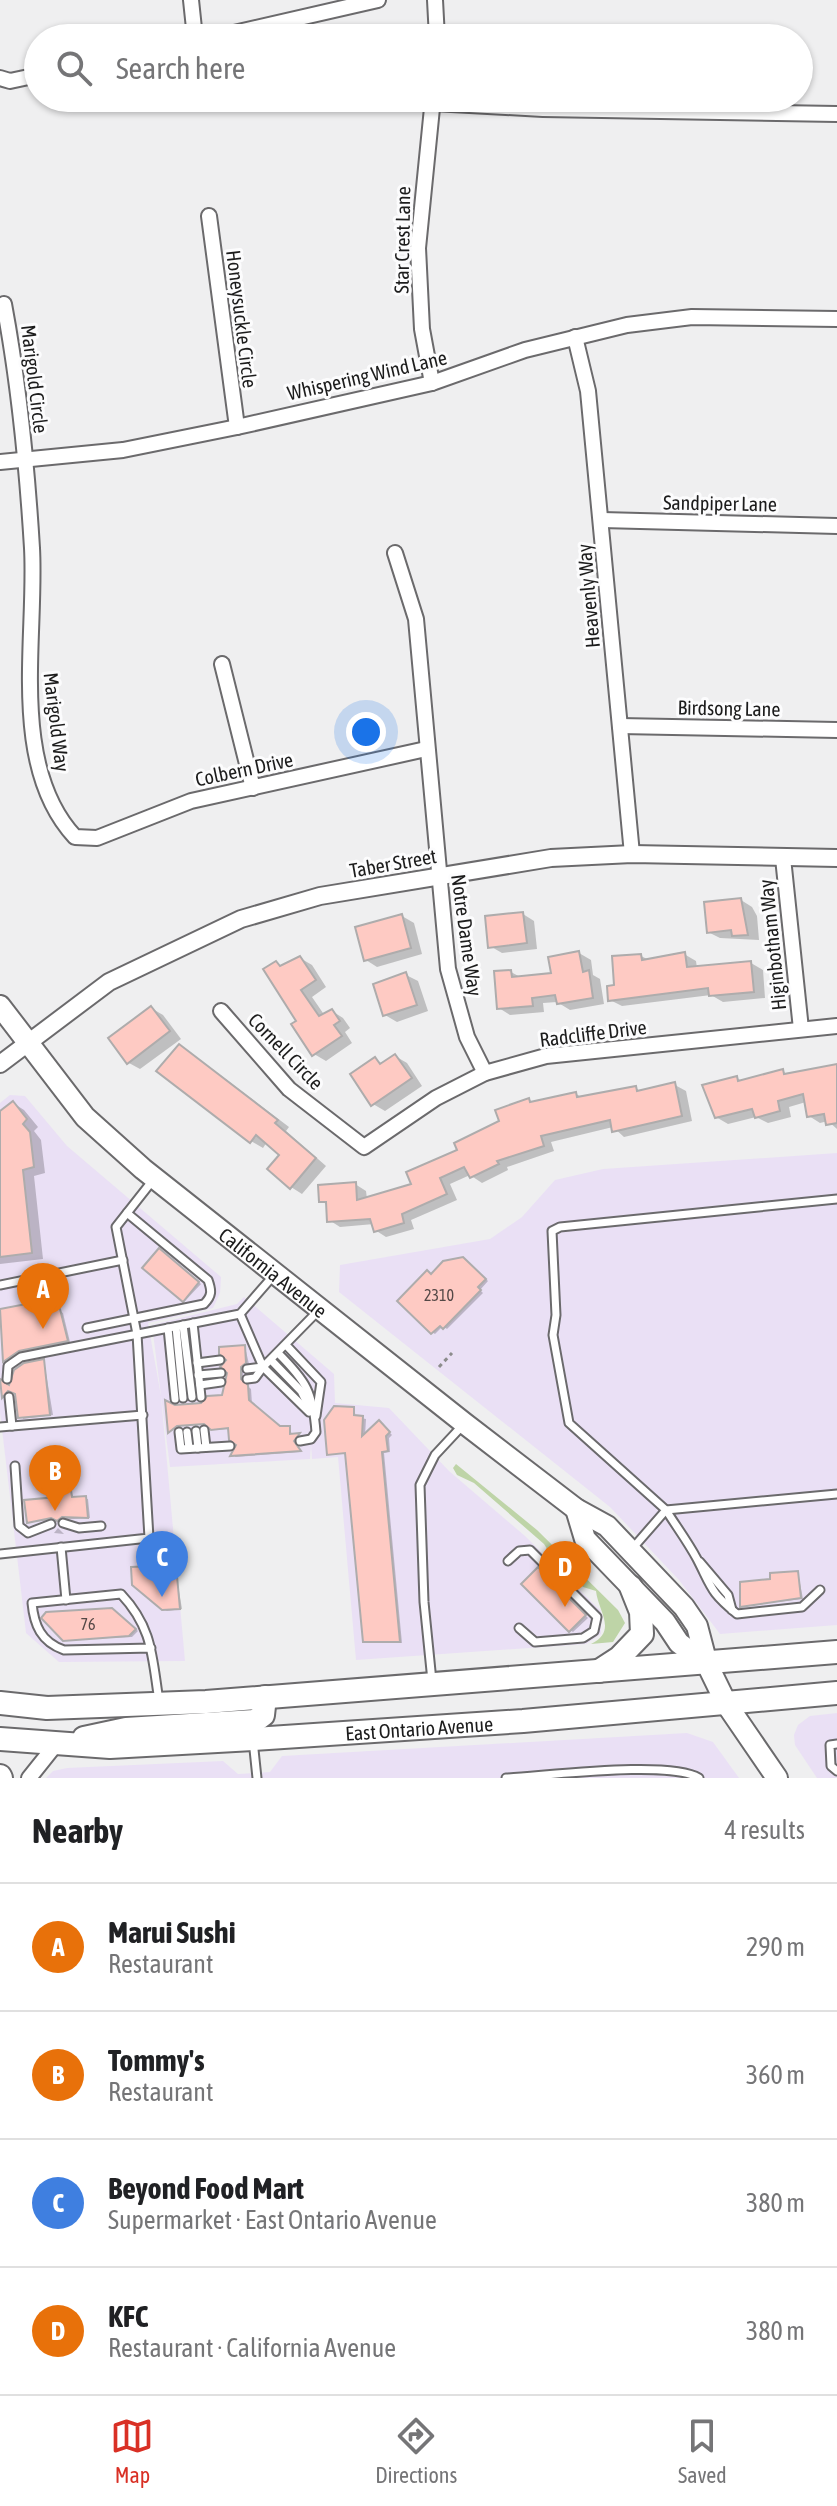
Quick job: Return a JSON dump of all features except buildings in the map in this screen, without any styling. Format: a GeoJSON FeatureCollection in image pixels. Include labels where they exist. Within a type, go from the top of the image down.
{"type":"FeatureCollection","features":[{"type":"Feature","properties":{"kind":"main road","name":"California Avenue"},"geometry":{"type":"LineString","coordinates":[[0,1006],[26,1044],[85,1117],[155,1178],[464,1423],[576,1509],[607,1526],[684,1607],[697,1626],[707,1664],[727,1705],[777,1778]]}},
{"type":"Feature","properties":{"kind":"main road","name":"California Avenue"},"geometry":{"type":"LineString","coordinates":[[576,1509],[585,1539],[665,1622],[679,1643],[707,1664]]}},
{"type":"Feature","properties":{"kind":"main road"},"geometry":{"type":"LineString","coordinates":[[598,1672],[619,1658],[642,1634],[641,1612],[631,1587]]}},
{"type":"Feature","properties":{"kind":"main road","name":"East Ontario Avenue"},"geometry":{"type":"LineString","coordinates":[[0,1703],[47,1708],[265,1697],[837,1652]]}},
{"type":"Feature","properties":{"kind":"main road","name":"East Ontario Avenue"},"geometry":{"type":"LineString","coordinates":[[0,1739],[110,1747],[727,1705],[837,1693]]}},
{"type":"Feature","properties":{"kind":"main road"},"geometry":{"type":"LineString","coordinates":[[63,1744],[126,1729],[255,1721],[263,1715],[265,1697]]}},
{"type":"Feature","properties":{"kind":"street"},"geometry":{"type":"LineString","coordinates":[[191,0],[194,24]]}},
{"type":"Feature","properties":{"kind":"street"},"geometry":{"type":"LineString","coordinates":[[273,24],[378,0]]}},
{"type":"Feature","properties":{"kind":"street"},"geometry":{"type":"LineString","coordinates":[[435,0],[436,24]]}},
{"type":"Feature","properties":{"kind":"street"},"geometry":{"type":"LineString","coordinates":[[0,78],[10,81],[24,78]]}},
{"type":"Feature","properties":{"kind":"street","name":"Star Crest Lane"},"geometry":{"type":"LineString","coordinates":[[432,112],[418,248],[422,329],[432,383]]}},
{"type":"Feature","properties":{"kind":"street"},"geometry":{"type":"LineString","coordinates":[[719,112],[837,114]]}},
{"type":"Feature","properties":{"kind":"street","name":"Honeysuckle Circle"},"geometry":{"type":"LineString","coordinates":[[209,216],[237,427]]}},
{"type":"Feature","properties":{"kind":"street","name":"Marigold Circle"},"geometry":{"type":"LineString","coordinates":[[4,304],[16,365],[24,460]]}},
{"type":"Feature","properties":{"kind":"street","name":"Whispering Wind Lane"},"geometry":{"type":"LineString","coordinates":[[0,462],[123,450],[237,427],[432,383],[525,350],[627,325],[692,317],[837,319]]}},
{"type":"Feature","properties":{"kind":"street","name":"Heavenly Way"},"geometry":{"type":"LineString","coordinates":[[575,337],[588,391],[632,854]]}},
{"type":"Feature","properties":{"kind":"street","name":"Marigold Way"},"geometry":{"type":"LineString","coordinates":[[24,460],[34,594],[29,696],[45,787],[58,819],[75,837]]}},
{"type":"Feature","properties":{"kind":"street","name":"Sandpiper Lane"},"geometry":{"type":"LineString","coordinates":[[602,520],[837,526]]}},
{"type":"Feature","properties":{"kind":"street","name":"Notre Dame Way"},"geometry":{"type":"LineString","coordinates":[[395,553],[416,619],[448,969],[457,1010],[474,1056],[485,1073]]}},
{"type":"Feature","properties":{"kind":"street"},"geometry":{"type":"LineString","coordinates":[[222,664],[253,788]]}},
{"type":"Feature","properties":{"kind":"street","name":"Birdsong Lane"},"geometry":{"type":"LineString","coordinates":[[620,726],[837,730]]}},
{"type":"Feature","properties":{"kind":"street","name":"Colbern Drive"},"geometry":{"type":"LineString","coordinates":[[75,837],[97,838],[191,801],[426,749]]}},
{"type":"Feature","properties":{"kind":"street","name":"Taber Street"},"geometry":{"type":"LineString","coordinates":[[0,1064],[109,982],[241,919],[320,896],[437,874],[551,858],[632,854],[837,858]]}},
{"type":"Feature","properties":{"kind":"street","name":"Higinbotham Way"},"geometry":{"type":"LineString","coordinates":[[783,858],[801,1029]]}},
{"type":"Feature","properties":{"kind":"street","name":"Cornell Circle"},"geometry":{"type":"LineString","coordinates":[[221,1011],[289,1089],[364,1147]]}},
{"type":"Feature","properties":{"kind":"street","name":"Radcliffe Drive"},"geometry":{"type":"LineString","coordinates":[[364,1147],[436,1098],[485,1073],[546,1056],[837,1026]]}},
{"type":"Feature","properties":{"kind":"street"},"geometry":{"type":"LineString","coordinates":[[29,1778],[63,1744]]}},
{"type":"Feature","properties":{"kind":"lane"},"geometry":{"type":"LineString","coordinates":[[0,1554],[149,1538],[137,1334],[116,1227],[155,1178]]}},
{"type":"Feature","properties":{"kind":"lane"},"geometry":{"type":"LineString","coordinates":[[820,1590],[802,1607],[746,1615],[732,1610],[728,1595],[698,1561],[666,1510],[569,1423],[553,1335],[556,1315],[552,1231],[620,1220],[837,1199]]}},
{"type":"Feature","properties":{"kind":"lane"},"geometry":{"type":"LineString","coordinates":[[87,1328],[204,1304],[210,1298],[212,1289],[208,1280],[127,1213]]}},
{"type":"Feature","properties":{"kind":"lane"},"geometry":{"type":"LineString","coordinates":[[0,1285],[123,1260]]}},
{"type":"Feature","properties":{"kind":"lane"},"geometry":{"type":"LineString","coordinates":[[7,1379],[8,1366],[21,1357],[240,1314],[276,1273]]}},
{"type":"Feature","properties":{"kind":"lane"},"geometry":{"type":"LineString","coordinates":[[247,1379],[255,1378],[320,1308]]}},
{"type":"Feature","properties":{"kind":"lane"},"geometry":{"type":"LineString","coordinates":[[240,1314],[263,1367],[315,1420]]}},
{"type":"Feature","properties":{"kind":"lane"},"geometry":{"type":"LineString","coordinates":[[189,1392],[198,1375],[193,1323]]}},
{"type":"Feature","properties":{"kind":"lane"},"geometry":{"type":"LineString","coordinates":[[176,1327],[189,1392]]}},
{"type":"Feature","properties":{"kind":"lane"},"geometry":{"type":"LineString","coordinates":[[176,1327],[189,1392]]}},
{"type":"Feature","properties":{"kind":"lane"},"geometry":{"type":"LineString","coordinates":[[286,1345],[321,1382],[315,1420]]}},
{"type":"Feature","properties":{"kind":"lane"},"geometry":{"type":"LineString","coordinates":[[278,1353],[310,1391],[316,1432],[311,1439],[300,1441]]}},
{"type":"Feature","properties":{"kind":"lane"},"geometry":{"type":"LineString","coordinates":[[246,1357],[258,1355]]}},
{"type":"Feature","properties":{"kind":"lane"},"geometry":{"type":"LineString","coordinates":[[197,1363],[220,1360]]}},
{"type":"Feature","properties":{"kind":"lane"},"geometry":{"type":"LineString","coordinates":[[271,1360],[301,1391],[315,1420]]}},
{"type":"Feature","properties":{"kind":"lane"},"geometry":{"type":"LineString","coordinates":[[247,1369],[263,1367]]}},
{"type":"Feature","properties":{"kind":"lane"},"geometry":{"type":"LineString","coordinates":[[198,1375],[221,1373]]}},
{"type":"Feature","properties":{"kind":"lane"},"geometry":{"type":"LineString","coordinates":[[189,1392],[221,1382]]}},
{"type":"Feature","properties":{"kind":"lane"},"geometry":{"type":"LineString","coordinates":[[9,1397],[12,1426]]}},
{"type":"Feature","properties":{"kind":"lane"},"geometry":{"type":"LineString","coordinates":[[0,1427],[143,1415]]}},
{"type":"Feature","properties":{"kind":"lane"},"geometry":{"type":"LineString","coordinates":[[432,1684],[424,1602],[420,1485],[435,1455],[464,1423]]}},
{"type":"Feature","properties":{"kind":"lane"},"geometry":{"type":"LineString","coordinates":[[198,1448],[192,1431],[181,1449],[198,1448],[230,1446]]}},
{"type":"Feature","properties":{"kind":"lane"},"geometry":{"type":"LineString","coordinates":[[15,1466],[19,1526],[28,1533],[51,1524]]}},
{"type":"Feature","properties":{"kind":"lane"},"geometry":{"type":"LineString","coordinates":[[630,1551],[666,1510],[837,1494]]}},
{"type":"Feature","properties":{"kind":"lane"},"geometry":{"type":"LineString","coordinates":[[63,1523],[79,1528],[101,1526]]}},
{"type":"Feature","properties":{"kind":"lane"},"geometry":{"type":"LineString","coordinates":[[61,1547],[66,1600]]}},
{"type":"Feature","properties":{"kind":"lane"},"geometry":{"type":"LineString","coordinates":[[508,1561],[519,1551],[530,1550],[597,1617],[594,1631],[583,1638],[535,1642],[519,1628]]}},
{"type":"Feature","properties":{"kind":"lane"},"geometry":{"type":"LineString","coordinates":[[151,1648],[64,1650],[55,1647],[35,1627],[32,1603],[121,1594],[147,1629],[151,1648],[159,1703]]}},
{"type":"Feature","properties":{"kind":"lane"},"geometry":{"type":"LineString","coordinates":[[253,1739],[257,1778]]}},
{"type":"Feature","properties":{"kind":"lane"},"geometry":{"type":"LineString","coordinates":[[837,1744],[830,1745],[831,1766],[837,1771]]}},
{"type":"Feature","properties":{"kind":"lane"},"geometry":{"type":"LineString","coordinates":[[506,1778],[662,1769],[690,1773],[699,1778]]}},
{"type":"Feature","properties":{"kind":"path"},"geometry":{"type":"LineString","coordinates":[[439,1367],[452,1353]]}},
{"type":"Feature","properties":{"kind":"shaded area"},"geometry":{"type":"Polygon","coordinates":[[[10,1095],[25,1096],[67,1146],[221,1277],[220,1293],[213,1308],[148,1323],[161,1396],[185,1661],[59,1662],[26,1633],[0,1412],[0,1103],[10,1095]]]}},
{"type":"Feature","properties":{"kind":"shaded area"},"geometry":{"type":"Polygon","coordinates":[[[837,1153],[837,1625],[720,1634],[679,1580],[610,1507],[339,1292],[340,1265],[490,1239],[522,1217],[555,1180],[603,1169],[837,1153]]]}},
{"type":"Feature","properties":{"kind":"shaded area"},"geometry":{"type":"Polygon","coordinates":[[[244,1297],[334,1374],[335,1403],[389,1408],[449,1471],[525,1536],[601,1611],[601,1634],[586,1644],[356,1660],[338,1457],[312,1459],[311,1444],[310,1459],[170,1467],[152,1325],[237,1304],[244,1297]]]}},
{"type":"Feature","properties":{"kind":"shaded area"},"geometry":{"type":"Polygon","coordinates":[[[837,1713],[837,1778],[817,1778],[795,1745],[794,1735],[798,1725],[810,1716],[837,1713]]]}},
{"type":"Feature","properties":{"kind":"shaded area"},"geometry":{"type":"Polygon","coordinates":[[[687,1733],[713,1742],[739,1778],[46,1778],[53,1771],[67,1768],[223,1761],[238,1774],[270,1772],[282,1756],[687,1733]]]}},
{"type":"Feature","properties":{"kind":"green space"},"geometry":{"type":"Polygon","coordinates":[[[456,1464],[537,1530],[618,1610],[625,1623],[613,1642],[591,1644],[599,1639],[605,1627],[596,1591],[583,1587],[570,1571],[554,1560],[544,1544],[474,1483],[457,1475],[453,1468],[456,1464]]]}},
{"type":"Feature","properties":{"kind":"place","name":"Marui Sushi"},"geometry":{"type":"Point","coordinates":[43,1329]}},
{"type":"Feature","properties":{"kind":"place","name":"Tommy's"},"geometry":{"type":"Point","coordinates":[55,1511]}},
{"type":"Feature","properties":{"kind":"place","name":"Beyond Food Mart"},"geometry":{"type":"Point","coordinates":[162,1597]}},
{"type":"Feature","properties":{"kind":"place","name":"KFC"},"geometry":{"type":"Point","coordinates":[565,1607]}}]}
